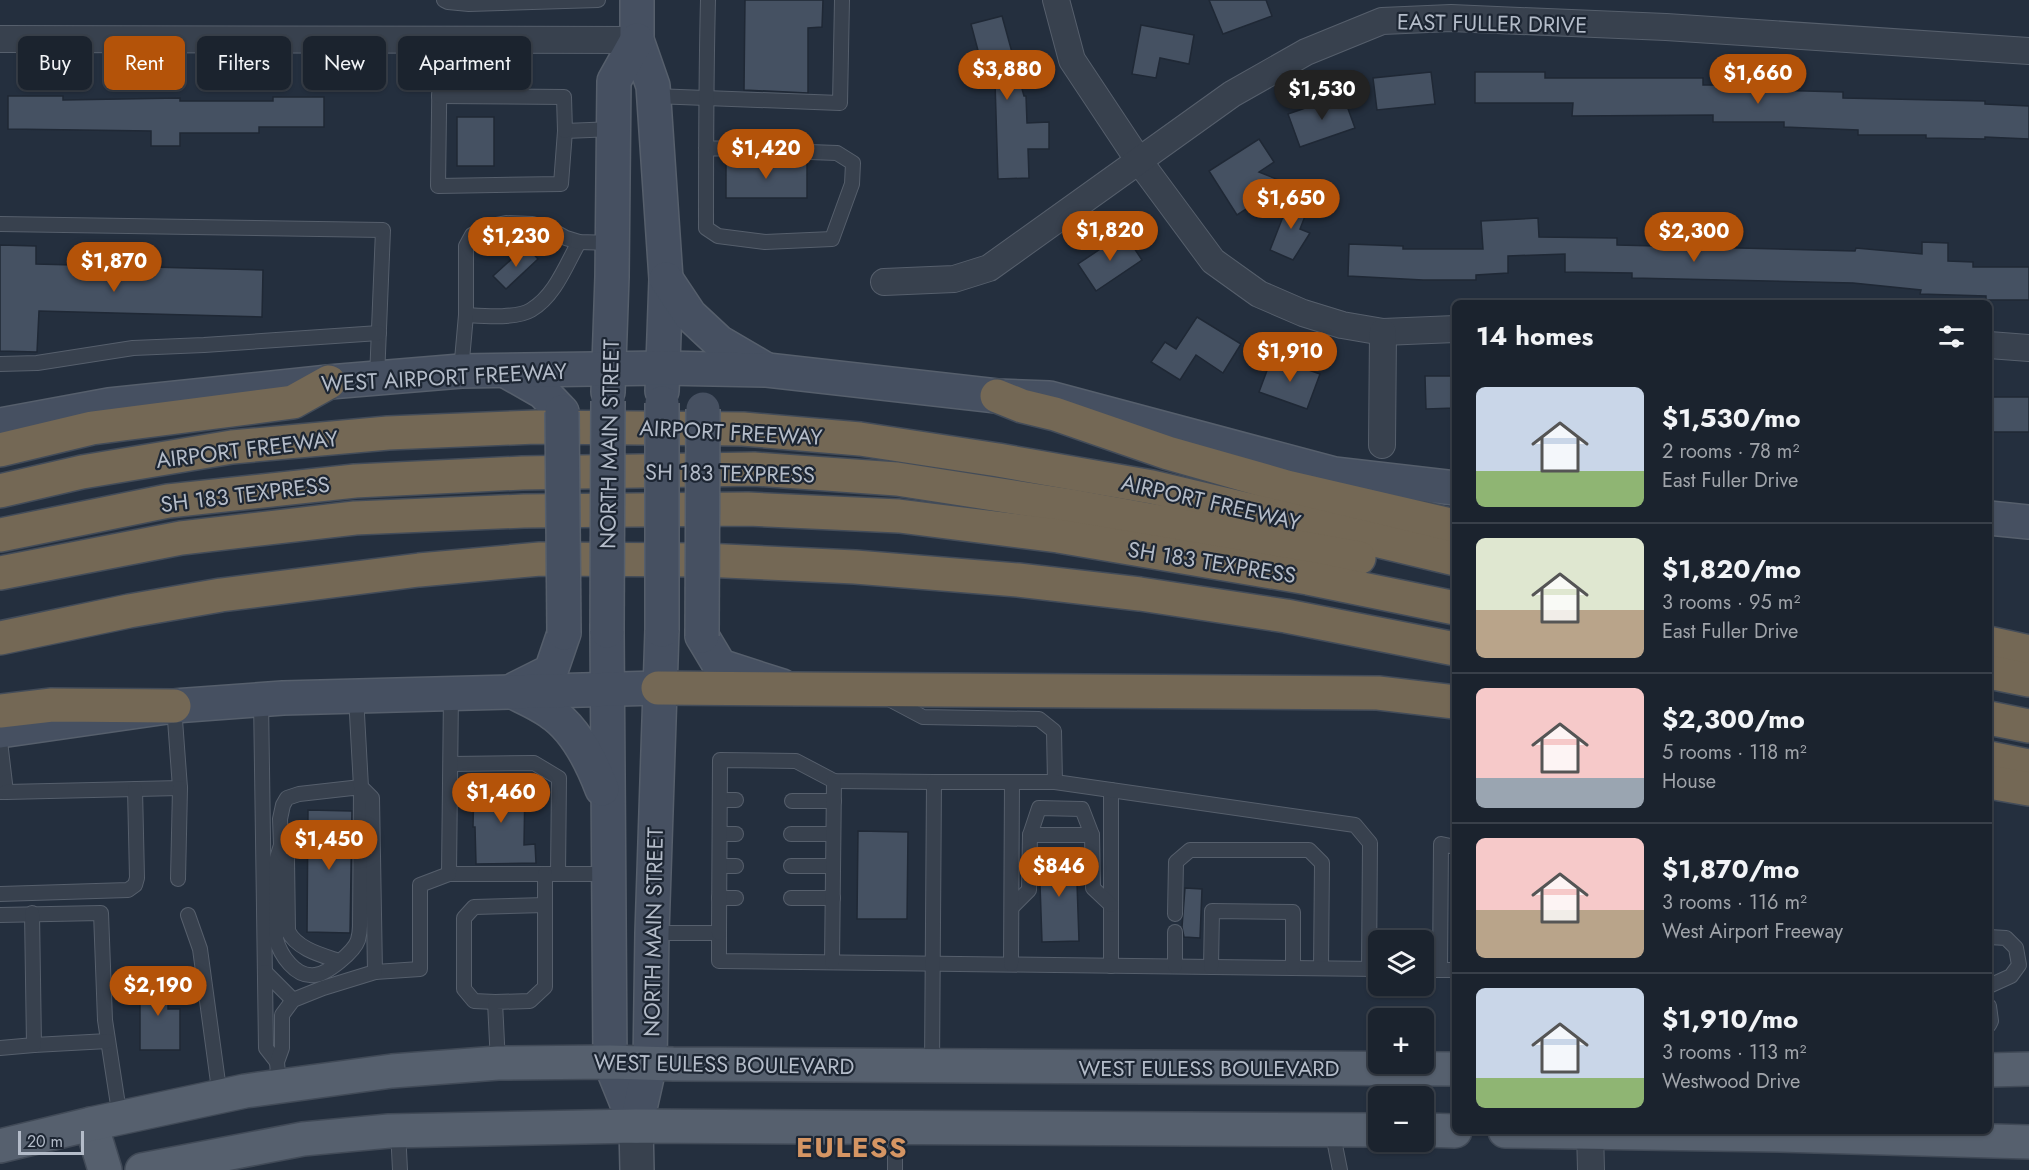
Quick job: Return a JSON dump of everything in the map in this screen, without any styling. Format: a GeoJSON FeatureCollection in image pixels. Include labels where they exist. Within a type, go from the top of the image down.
{"type":"FeatureCollection","features":[{"type":"Feature","properties":{"kind":"highway"},"geometry":{"type":"LineString","coordinates":[[0,450],[92,428],[293,402],[329,382]]}},
{"type":"Feature","properties":{"kind":"highway"},"geometry":{"type":"LineString","coordinates":[[997,396],[1168,453],[1276,484],[1452,525]]}},
{"type":"Feature","properties":{"kind":"highway","name":"AIRPORT FREEWAY"},"geometry":{"type":"LineString","coordinates":[[0,491],[82,472],[232,447],[377,434],[536,427],[743,429],[861,439],[1152,486],[1452,558]]}},
{"type":"Feature","properties":{"kind":"highway","name":"SH 183 TEXPRESS"},"geometry":{"type":"LineString","coordinates":[[0,535],[168,501],[355,481],[522,473],[754,469],[897,479],[1071,506],[1317,550],[1452,577]]}},
{"type":"Feature","properties":{"kind":"highway"},"geometry":{"type":"LineString","coordinates":[[0,522],[168,501]]}},
{"type":"Feature","properties":{"kind":"highway","name":"SH 183 TEXPRESS"},"geometry":{"type":"LineString","coordinates":[[0,573],[181,538],[355,518],[524,511],[748,509],[898,516],[1058,536],[1308,578],[1452,607]]}},
{"type":"Feature","properties":{"kind":"highway"},"geometry":{"type":"LineString","coordinates":[[0,638],[129,611],[221,595],[408,571],[540,559],[692,560],[855,567],[1029,581],[1140,594],[1286,616],[1452,648]]}},
{"type":"Feature","properties":{"kind":"highway"},"geometry":{"type":"LineString","coordinates":[[1992,643],[2029,652]]}},
{"type":"Feature","properties":{"kind":"highway"},"geometry":{"type":"LineString","coordinates":[[1992,673],[2029,680]]}},
{"type":"Feature","properties":{"kind":"highway"},"geometry":{"type":"LineString","coordinates":[[658,688],[1378,693],[1452,702]]}},
{"type":"Feature","properties":{"kind":"highway"},"geometry":{"type":"LineString","coordinates":[[1992,689],[2029,696]]}},
{"type":"Feature","properties":{"kind":"highway"},"geometry":{"type":"LineString","coordinates":[[0,711],[52,705],[174,706]]}},
{"type":"Feature","properties":{"kind":"highway"},"geometry":{"type":"LineString","coordinates":[[1992,719],[2029,726]]}},
{"type":"Feature","properties":{"kind":"highway"},"geometry":{"type":"LineString","coordinates":[[1992,759],[2029,766]]}},
{"type":"Feature","properties":{"kind":"highway"},"geometry":{"type":"LineString","coordinates":[[1992,783],[2029,789]]}},
{"type":"Feature","properties":{"kind":"main road","name":"NORTH MAIN STREET"},"geometry":{"type":"LineString","coordinates":[[636,1126],[650,1064],[658,688],[662,630],[662,403],[666,279],[653,86],[637,40],[637,0]]}},
{"type":"Feature","properties":{"kind":"main road","name":"NORTH MAIN STREET"},"geometry":{"type":"LineString","coordinates":[[636,1126],[610,1062],[606,688],[608,369],[613,243],[614,81],[637,40]]}},
{"type":"Feature","properties":{"kind":"main road"},"geometry":{"type":"LineString","coordinates":[[666,279],[690,315],[719,342],[767,370]]}},
{"type":"Feature","properties":{"kind":"main road","name":"WEST AIRPORT FREEWAY"},"geometry":{"type":"LineString","coordinates":[[0,425],[109,405],[461,371],[663,368],[767,370],[997,396],[1049,398],[1334,474],[1452,489]]}},
{"type":"Feature","properties":{"kind":"main road"},"geometry":{"type":"LineString","coordinates":[[504,370],[543,392],[562,412],[564,633],[551,671],[511,691]]}},
{"type":"Feature","properties":{"kind":"main road"},"geometry":{"type":"LineString","coordinates":[[767,370],[715,389],[703,409],[702,636],[720,666],[790,689]]}},
{"type":"Feature","properties":{"kind":"main road"},"geometry":{"type":"LineString","coordinates":[[1992,518],[2029,522]]}},
{"type":"Feature","properties":{"kind":"main road"},"geometry":{"type":"LineString","coordinates":[[0,731],[174,706],[261,699],[658,688]]}},
{"type":"Feature","properties":{"kind":"main road"},"geometry":{"type":"LineString","coordinates":[[511,691],[552,712],[579,741],[607,803]]}},
{"type":"Feature","properties":{"kind":"main road","name":"WEST EULESS BOULEVARD"},"geometry":{"type":"LineString","coordinates":[[0,1146],[245,1091],[278,1074],[392,1071],[498,1063],[610,1062],[1452,1068]]}},
{"type":"Feature","properties":{"kind":"main road"},"geometry":{"type":"LineString","coordinates":[[1992,1070],[2029,1069]]}},
{"type":"Feature","properties":{"kind":"main road"},"geometry":{"type":"LineString","coordinates":[[105,1121],[105,1170]]}},
{"type":"Feature","properties":{"kind":"main road"},"geometry":{"type":"LineString","coordinates":[[142,1170],[303,1139],[398,1131],[636,1126],[1368,1130]]}},
{"type":"Feature","properties":{"kind":"main road"},"geometry":{"type":"LineString","coordinates":[[1434,1130],[1452,1131]]}},
{"type":"Feature","properties":{"kind":"main road"},"geometry":{"type":"LineString","coordinates":[[1710,1134],[2029,1142]]}},
{"type":"Feature","properties":{"kind":"street"},"geometry":{"type":"LineString","coordinates":[[1056,0],[1072,60],[1139,161],[1213,261],[1259,294],[1303,313],[1342,325],[1383,332],[1452,329]]}},
{"type":"Feature","properties":{"kind":"street","name":"EAST FULLER DRIVE"},"geometry":{"type":"LineString","coordinates":[[884,282],[954,279],[989,268],[1232,94],[1306,52],[1382,21],[1451,18],[1666,27],[2029,51]]}},
{"type":"Feature","properties":{"kind":"street"},"geometry":{"type":"LineString","coordinates":[[0,39],[398,39]]}},
{"type":"Feature","properties":{"kind":"street"},"geometry":{"type":"LineString","coordinates":[[531,39],[637,40]]}},
{"type":"Feature","properties":{"kind":"street"},"geometry":{"type":"LineString","coordinates":[[1382,445],[1383,332]]}},
{"type":"Feature","properties":{"kind":"street"},"geometry":{"type":"LineString","coordinates":[[1992,345],[2029,348]]}},
{"type":"Feature","properties":{"kind":"street"},"geometry":{"type":"LineString","coordinates":[[636,1126],[637,1170]]}},
{"type":"Feature","properties":{"kind":"street"},"geometry":{"type":"LineString","coordinates":[[1590,1134],[1591,1170]]}},
{"type":"Feature","properties":{"kind":"lane"},"geometry":{"type":"LineString","coordinates":[[444,0],[468,4],[598,0]]}},
{"type":"Feature","properties":{"kind":"lane"},"geometry":{"type":"LineString","coordinates":[[706,148],[837,153],[853,163],[852,184],[832,239],[765,242],[718,236],[706,228],[706,148],[706,98],[708,0]]}},
{"type":"Feature","properties":{"kind":"lane"},"geometry":{"type":"LineString","coordinates":[[654,96],[840,104],[842,0]]}},
{"type":"Feature","properties":{"kind":"lane"},"geometry":{"type":"LineString","coordinates":[[439,90],[439,96],[438,186],[561,184],[565,131],[564,97],[439,96]]}},
{"type":"Feature","properties":{"kind":"lane"},"geometry":{"type":"LineString","coordinates":[[565,131],[614,129]]}},
{"type":"Feature","properties":{"kind":"lane"},"geometry":{"type":"LineString","coordinates":[[461,371],[466,315],[466,246],[472,235],[486,227],[506,223],[531,224],[550,229],[579,242],[613,243]]}},
{"type":"Feature","properties":{"kind":"lane"},"geometry":{"type":"LineString","coordinates":[[0,224],[383,230],[377,378]]}},
{"type":"Feature","properties":{"kind":"lane"},"geometry":{"type":"LineString","coordinates":[[466,315],[507,316],[530,311],[550,294],[579,242]]}},
{"type":"Feature","properties":{"kind":"lane"},"geometry":{"type":"LineString","coordinates":[[0,364],[37,363],[133,348],[379,333]]}},
{"type":"Feature","properties":{"kind":"lane"},"geometry":{"type":"LineString","coordinates":[[874,691],[922,717],[1039,719],[1054,731],[1055,782]]}},
{"type":"Feature","properties":{"kind":"lane"},"geometry":{"type":"LineString","coordinates":[[450,874],[451,693]]}},
{"type":"Feature","properties":{"kind":"lane"},"geometry":{"type":"LineString","coordinates":[[356,696],[361,787],[358,940],[351,952],[323,972],[314,976],[307,975],[288,963],[280,952],[276,939],[277,858],[281,845],[280,819],[283,805],[287,798],[298,794],[361,787]]}},
{"type":"Feature","properties":{"kind":"lane"},"geometry":{"type":"LineString","coordinates":[[261,699],[266,1048],[278,1074]]}},
{"type":"Feature","properties":{"kind":"lane"},"geometry":{"type":"LineString","coordinates":[[174,706],[180,788],[178,879]]}},
{"type":"Feature","properties":{"kind":"lane"},"geometry":{"type":"LineString","coordinates":[[0,741],[3,792],[180,788]]}},
{"type":"Feature","properties":{"kind":"lane"},"geometry":{"type":"LineString","coordinates":[[1368,969],[719,961],[720,760],[796,761],[834,781],[1055,782],[1355,825],[1370,843],[1373,930]]}},
{"type":"Feature","properties":{"kind":"lane"},"geometry":{"type":"LineString","coordinates":[[451,764],[534,763],[559,778],[551,874],[545,905],[545,987],[530,1001],[474,1001],[464,989],[464,918],[474,906],[545,905]]}},
{"type":"Feature","properties":{"kind":"lane"},"geometry":{"type":"LineString","coordinates":[[832,962],[834,781]]}},
{"type":"Feature","properties":{"kind":"lane"},"geometry":{"type":"LineString","coordinates":[[932,1066],[934,782]]}},
{"type":"Feature","properties":{"kind":"lane"},"geometry":{"type":"LineString","coordinates":[[1011,964],[1012,782]]}},
{"type":"Feature","properties":{"kind":"lane"},"geometry":{"type":"LineString","coordinates":[[361,787],[372,798],[375,972]]}},
{"type":"Feature","properties":{"kind":"lane"},"geometry":{"type":"LineString","coordinates":[[0,894],[128,890],[135,885],[137,878],[135,789]]}},
{"type":"Feature","properties":{"kind":"lane"},"geometry":{"type":"LineString","coordinates":[[1111,790],[1111,966]]}},
{"type":"Feature","properties":{"kind":"lane"},"geometry":{"type":"LineString","coordinates":[[720,800],[736,800]]}},
{"type":"Feature","properties":{"kind":"lane"},"geometry":{"type":"LineString","coordinates":[[792,801],[834,801]]}},
{"type":"Feature","properties":{"kind":"lane"},"geometry":{"type":"LineString","coordinates":[[1012,906],[1029,890],[1030,835],[1040,808],[1082,809],[1092,835],[1093,888],[1111,905]]}},
{"type":"Feature","properties":{"kind":"lane"},"geometry":{"type":"LineString","coordinates":[[720,834],[736,834]]}},
{"type":"Feature","properties":{"kind":"lane"},"geometry":{"type":"LineString","coordinates":[[791,834],[833,834]]}},
{"type":"Feature","properties":{"kind":"lane"},"geometry":{"type":"LineString","coordinates":[[1030,835],[1092,835]]}},
{"type":"Feature","properties":{"kind":"lane"},"geometry":{"type":"LineString","coordinates":[[263,842],[281,845]]}},
{"type":"Feature","properties":{"kind":"lane"},"geometry":{"type":"LineString","coordinates":[[1440,970],[1441,844],[1452,846]]}},
{"type":"Feature","properties":{"kind":"lane"},"geometry":{"type":"LineString","coordinates":[[281,845],[287,859],[288,931],[300,945],[339,961]]}},
{"type":"Feature","properties":{"kind":"lane"},"geometry":{"type":"LineString","coordinates":[[1175,914],[1176,862],[1190,850],[1309,850],[1322,863],[1321,968]]}},
{"type":"Feature","properties":{"kind":"lane"},"geometry":{"type":"LineString","coordinates":[[720,866],[736,866]]}},
{"type":"Feature","properties":{"kind":"lane"},"geometry":{"type":"LineString","coordinates":[[791,866],[833,866]]}},
{"type":"Feature","properties":{"kind":"lane"},"geometry":{"type":"LineString","coordinates":[[278,1074],[282,1048],[282,1016],[293,1000],[375,972],[420,969],[420,885],[450,874],[608,874]]}},
{"type":"Feature","properties":{"kind":"lane"},"geometry":{"type":"LineString","coordinates":[[719,898],[736,898]]}},
{"type":"Feature","properties":{"kind":"lane"},"geometry":{"type":"LineString","coordinates":[[791,898],[833,898]]}},
{"type":"Feature","properties":{"kind":"lane"},"geometry":{"type":"LineString","coordinates":[[1211,967],[1212,911],[1293,912],[1293,968]]}},
{"type":"Feature","properties":{"kind":"lane"},"geometry":{"type":"LineString","coordinates":[[32,913],[34,1045]]}},
{"type":"Feature","properties":{"kind":"lane"},"geometry":{"type":"LineString","coordinates":[[0,915],[102,913],[105,1020],[108,1041],[105,1121]]}},
{"type":"Feature","properties":{"kind":"lane"},"geometry":{"type":"LineString","coordinates":[[188,915],[200,949],[220,1097]]}},
{"type":"Feature","properties":{"kind":"lane"},"geometry":{"type":"LineString","coordinates":[[1174,966],[1175,932]]}},
{"type":"Feature","properties":{"kind":"lane"},"geometry":{"type":"LineString","coordinates":[[652,933],[719,933]]}},
{"type":"Feature","properties":{"kind":"lane"},"geometry":{"type":"LineString","coordinates":[[1992,937],[2006,938],[2016,948],[2019,964],[2011,976],[1992,985]]}},
{"type":"Feature","properties":{"kind":"lane"},"geometry":{"type":"LineString","coordinates":[[1434,970],[1452,970]]}},
{"type":"Feature","properties":{"kind":"lane"},"geometry":{"type":"LineString","coordinates":[[265,972],[293,1000]]}},
{"type":"Feature","properties":{"kind":"lane"},"geometry":{"type":"LineString","coordinates":[[495,1002],[498,1063]]}},
{"type":"Feature","properties":{"kind":"lane"},"geometry":{"type":"LineString","coordinates":[[0,1048],[108,1041]]}},
{"type":"Feature","properties":{"kind":"lane"},"geometry":{"type":"LineString","coordinates":[[895,1127],[895,1170]]}},
{"type":"Feature","properties":{"kind":"lane"},"geometry":{"type":"LineString","coordinates":[[1332,1130],[1340,1170]]}},
{"type":"Feature","properties":{"kind":"lane"},"geometry":{"type":"LineString","coordinates":[[398,1131],[400,1170]]}},
{"type":"Feature","properties":{"kind":"building"},"geometry":{"type":"Polygon","coordinates":[[[745,0],[823,0],[822,27],[808,28],[808,93],[744,90],[745,0]]]}},
{"type":"Feature","properties":{"kind":"building"},"geometry":{"type":"Polygon","coordinates":[[[1209,0],[1266,0],[1272,16],[1223,34],[1209,0]]]}},
{"type":"Feature","properties":{"kind":"building"},"geometry":{"type":"Polygon","coordinates":[[[1002,16],[1024,96],[1026,96],[1027,123],[1049,122],[1049,149],[1028,149],[1029,178],[998,179],[995,82],[980,86],[973,60],[980,58],[971,24],[1002,16]]]}},
{"type":"Feature","properties":{"kind":"building"},"geometry":{"type":"Polygon","coordinates":[[[1141,25],[1194,35],[1189,64],[1160,58],[1156,78],[1132,74],[1141,25]]]}},
{"type":"Feature","properties":{"kind":"building"},"geometry":{"type":"Polygon","coordinates":[[[1431,72],[1435,104],[1377,110],[1373,78],[1431,72]]]}},
{"type":"Feature","properties":{"kind":"building"},"geometry":{"type":"Polygon","coordinates":[[[1475,72],[1545,72],[1545,78],[1703,78],[1703,85],[1771,85],[1771,90],[1843,92],[1843,98],[1985,101],[1985,104],[2029,106],[2029,139],[1858,135],[1858,130],[1784,127],[1784,122],[1713,122],[1713,115],[1572,116],[1573,103],[1475,103],[1475,72]]]}},
{"type":"Feature","properties":{"kind":"building"},"geometry":{"type":"Polygon","coordinates":[[[1343,95],[1355,128],[1300,147],[1288,114],[1343,95]]]}},
{"type":"Feature","properties":{"kind":"building"},"geometry":{"type":"Polygon","coordinates":[[[8,96],[63,96],[63,100],[180,98],[180,101],[273,101],[273,97],[324,97],[324,127],[259,127],[259,133],[180,133],[180,146],[151,146],[151,131],[8,129],[8,96]]]}},
{"type":"Feature","properties":{"kind":"building"},"geometry":{"type":"Polygon","coordinates":[[[457,117],[494,117],[494,166],[457,166],[457,117]]]}},
{"type":"Feature","properties":{"kind":"building"},"geometry":{"type":"Polygon","coordinates":[[[1259,139],[1274,162],[1259,172],[1286,183],[1237,215],[1209,171],[1259,139]]]}},
{"type":"Feature","properties":{"kind":"building"},"geometry":{"type":"Polygon","coordinates":[[[726,162],[807,162],[807,198],[726,198],[726,162]]]}},
{"type":"Feature","properties":{"kind":"building"},"geometry":{"type":"Polygon","coordinates":[[[1293,191],[1307,211],[1300,229],[1310,233],[1293,260],[1270,250],[1293,191]]]}},
{"type":"Feature","properties":{"kind":"building"},"geometry":{"type":"Polygon","coordinates":[[[1538,218],[1539,237],[1617,238],[1617,245],[1855,251],[1856,248],[1922,254],[1922,242],[1948,243],[1948,261],[1973,262],[1973,267],[2029,267],[2029,300],[1986,300],[1986,296],[1920,294],[1921,290],[1853,283],[1632,278],[1632,273],[1565,272],[1565,254],[1508,256],[1508,273],[1476,275],[1476,280],[1348,276],[1349,244],[1403,246],[1403,249],[1483,249],[1481,221],[1538,218]]]}},
{"type":"Feature","properties":{"kind":"building"},"geometry":{"type":"Polygon","coordinates":[[[1124,233],[1142,260],[1096,291],[1078,264],[1124,233]]]}},
{"type":"Feature","properties":{"kind":"building"},"geometry":{"type":"Polygon","coordinates":[[[0,245],[36,246],[36,264],[263,270],[262,317],[39,311],[37,352],[0,351],[0,245]]]}},
{"type":"Feature","properties":{"kind":"building"},"geometry":{"type":"Polygon","coordinates":[[[526,246],[538,259],[506,289],[493,276],[526,246]]]}},
{"type":"Feature","properties":{"kind":"building"},"geometry":{"type":"Polygon","coordinates":[[[1197,317],[1241,344],[1223,373],[1196,355],[1180,380],[1151,362],[1165,342],[1176,349],[1197,317]]]}},
{"type":"Feature","properties":{"kind":"building"},"geometry":{"type":"Polygon","coordinates":[[[1272,357],[1320,374],[1307,409],[1259,392],[1272,357]]]}},
{"type":"Feature","properties":{"kind":"building"},"geometry":{"type":"Polygon","coordinates":[[[1425,376],[1452,376],[1452,408],[1426,409],[1425,376]]]}},
{"type":"Feature","properties":{"kind":"building"},"geometry":{"type":"Polygon","coordinates":[[[1992,397],[2029,397],[2029,432],[1992,432],[1992,397]]]}},
{"type":"Feature","properties":{"kind":"building"},"geometry":{"type":"Polygon","coordinates":[[[474,783],[525,783],[524,845],[535,844],[536,863],[476,864],[475,827],[473,827],[474,783]]]}},
{"type":"Feature","properties":{"kind":"building"},"geometry":{"type":"Polygon","coordinates":[[[308,810],[352,811],[350,933],[307,932],[308,810]]]}},
{"type":"Feature","properties":{"kind":"building"},"geometry":{"type":"Polygon","coordinates":[[[858,831],[908,832],[907,919],[857,919],[858,831]]]}},
{"type":"Feature","properties":{"kind":"building"},"geometry":{"type":"Polygon","coordinates":[[[1076,854],[1079,941],[1042,942],[1039,855],[1076,854]]]}},
{"type":"Feature","properties":{"kind":"building"},"geometry":{"type":"Polygon","coordinates":[[[1185,888],[1202,889],[1200,938],[1184,937],[1182,927],[1185,888]]]}},
{"type":"Feature","properties":{"kind":"building"},"geometry":{"type":"Polygon","coordinates":[[[140,979],[168,979],[168,1009],[180,1009],[180,1050],[140,1050],[140,979]]]}},
{"type":"Feature","properties":{"kind":"district","name":"EULESS"},"geometry":{"type":"Point","coordinates":[852,1147]}}]}
